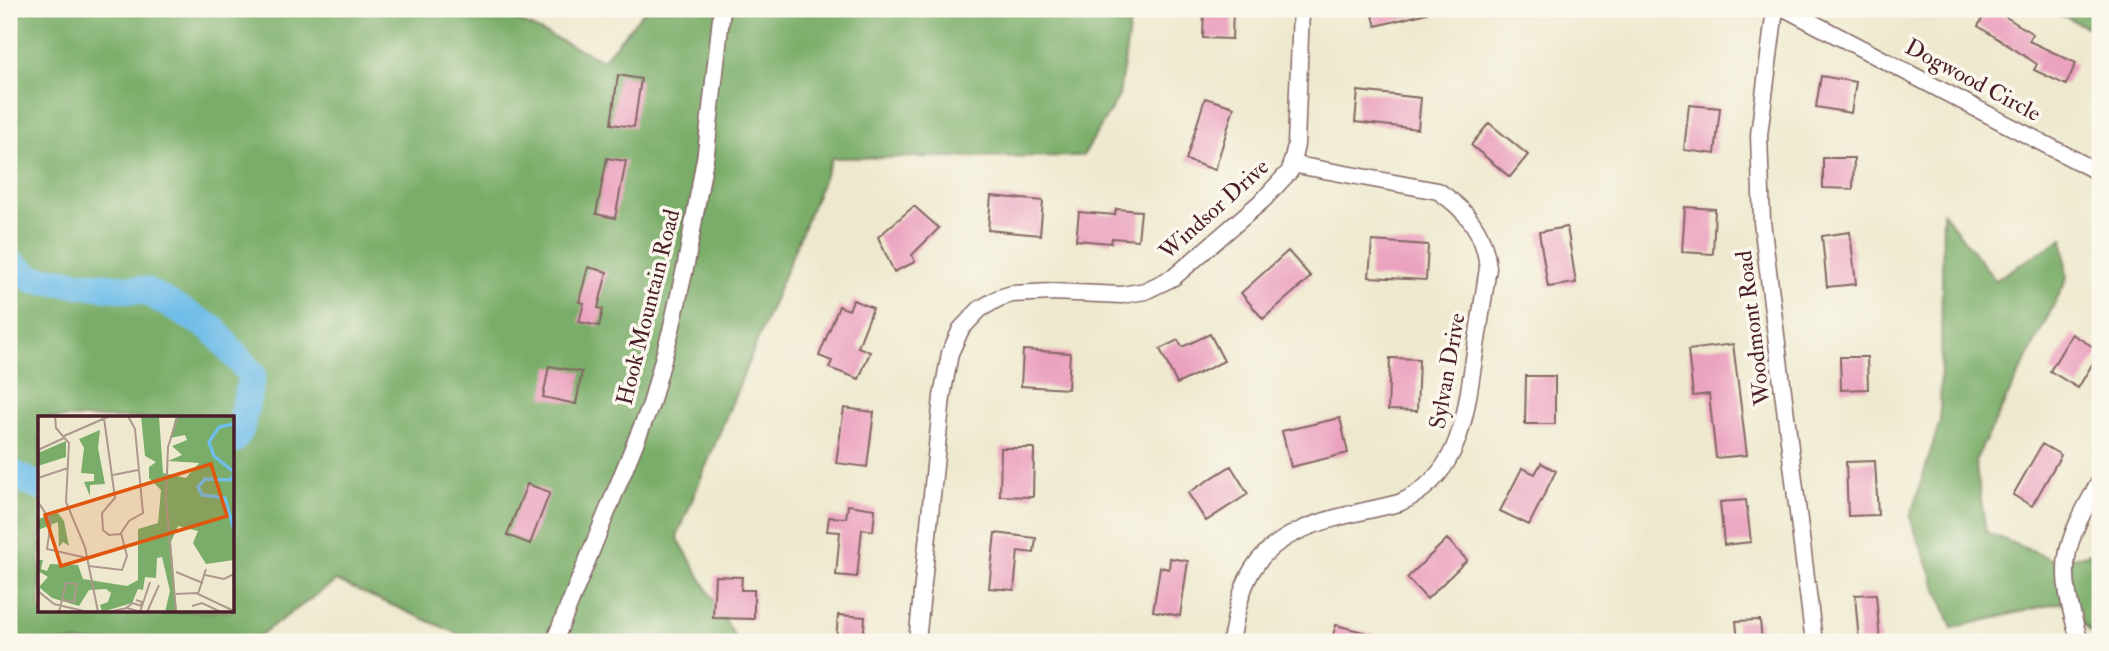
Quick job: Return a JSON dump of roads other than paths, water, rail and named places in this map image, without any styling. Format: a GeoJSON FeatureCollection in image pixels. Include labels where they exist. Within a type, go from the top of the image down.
{"type":"FeatureCollection","features":[{"type":"Feature","properties":{"kind":"street","name":"Hook Mountain Road"},"geometry":{"type":"LineString","coordinates":[[554,642],[651,404],[671,330],[706,153],[722,9]]}},
{"type":"Feature","properties":{"kind":"street","name":"Windsor Drive"},"geometry":{"type":"LineString","coordinates":[[917,642],[943,397],[950,353],[961,329],[989,303],[1012,295],[1052,292],[1122,295],[1145,291],[1165,282],[1190,264],[1263,200],[1290,171],[1296,145],[1301,9]]}},
{"type":"Feature","properties":{"kind":"street","name":"Woodmont Road"},"geometry":{"type":"LineString","coordinates":[[1775,9],[1759,135],[1762,222],[1814,642]]}},
{"type":"Feature","properties":{"kind":"street","name":"Dogwood Circle"},"geometry":{"type":"LineString","coordinates":[[1786,9],[2100,173]]}},
{"type":"Feature","properties":{"kind":"street","name":"Sylvan Drive"},"geometry":{"type":"LineString","coordinates":[[1231,642],[1239,601],[1247,579],[1266,553],[1282,539],[1301,528],[1410,498],[1427,486],[1454,451],[1466,410],[1488,268],[1485,247],[1470,218],[1455,202],[1438,191],[1291,164]]}},
{"type":"Feature","properties":{"kind":"street"},"geometry":{"type":"LineString","coordinates":[[2080,642],[2067,595],[2065,566],[2068,548],[2079,519],[2100,481]]}},
{"type":"Feature","properties":{"kind":"waterway"},"geometry":{"type":"LineString","coordinates":[[9,262],[33,279],[146,291],[213,329],[252,375],[240,430],[234,439]]}},
{"type":"Feature","properties":{"kind":"waterway"},"geometry":{"type":"LineString","coordinates":[[9,472],[38,486]]}}]}
